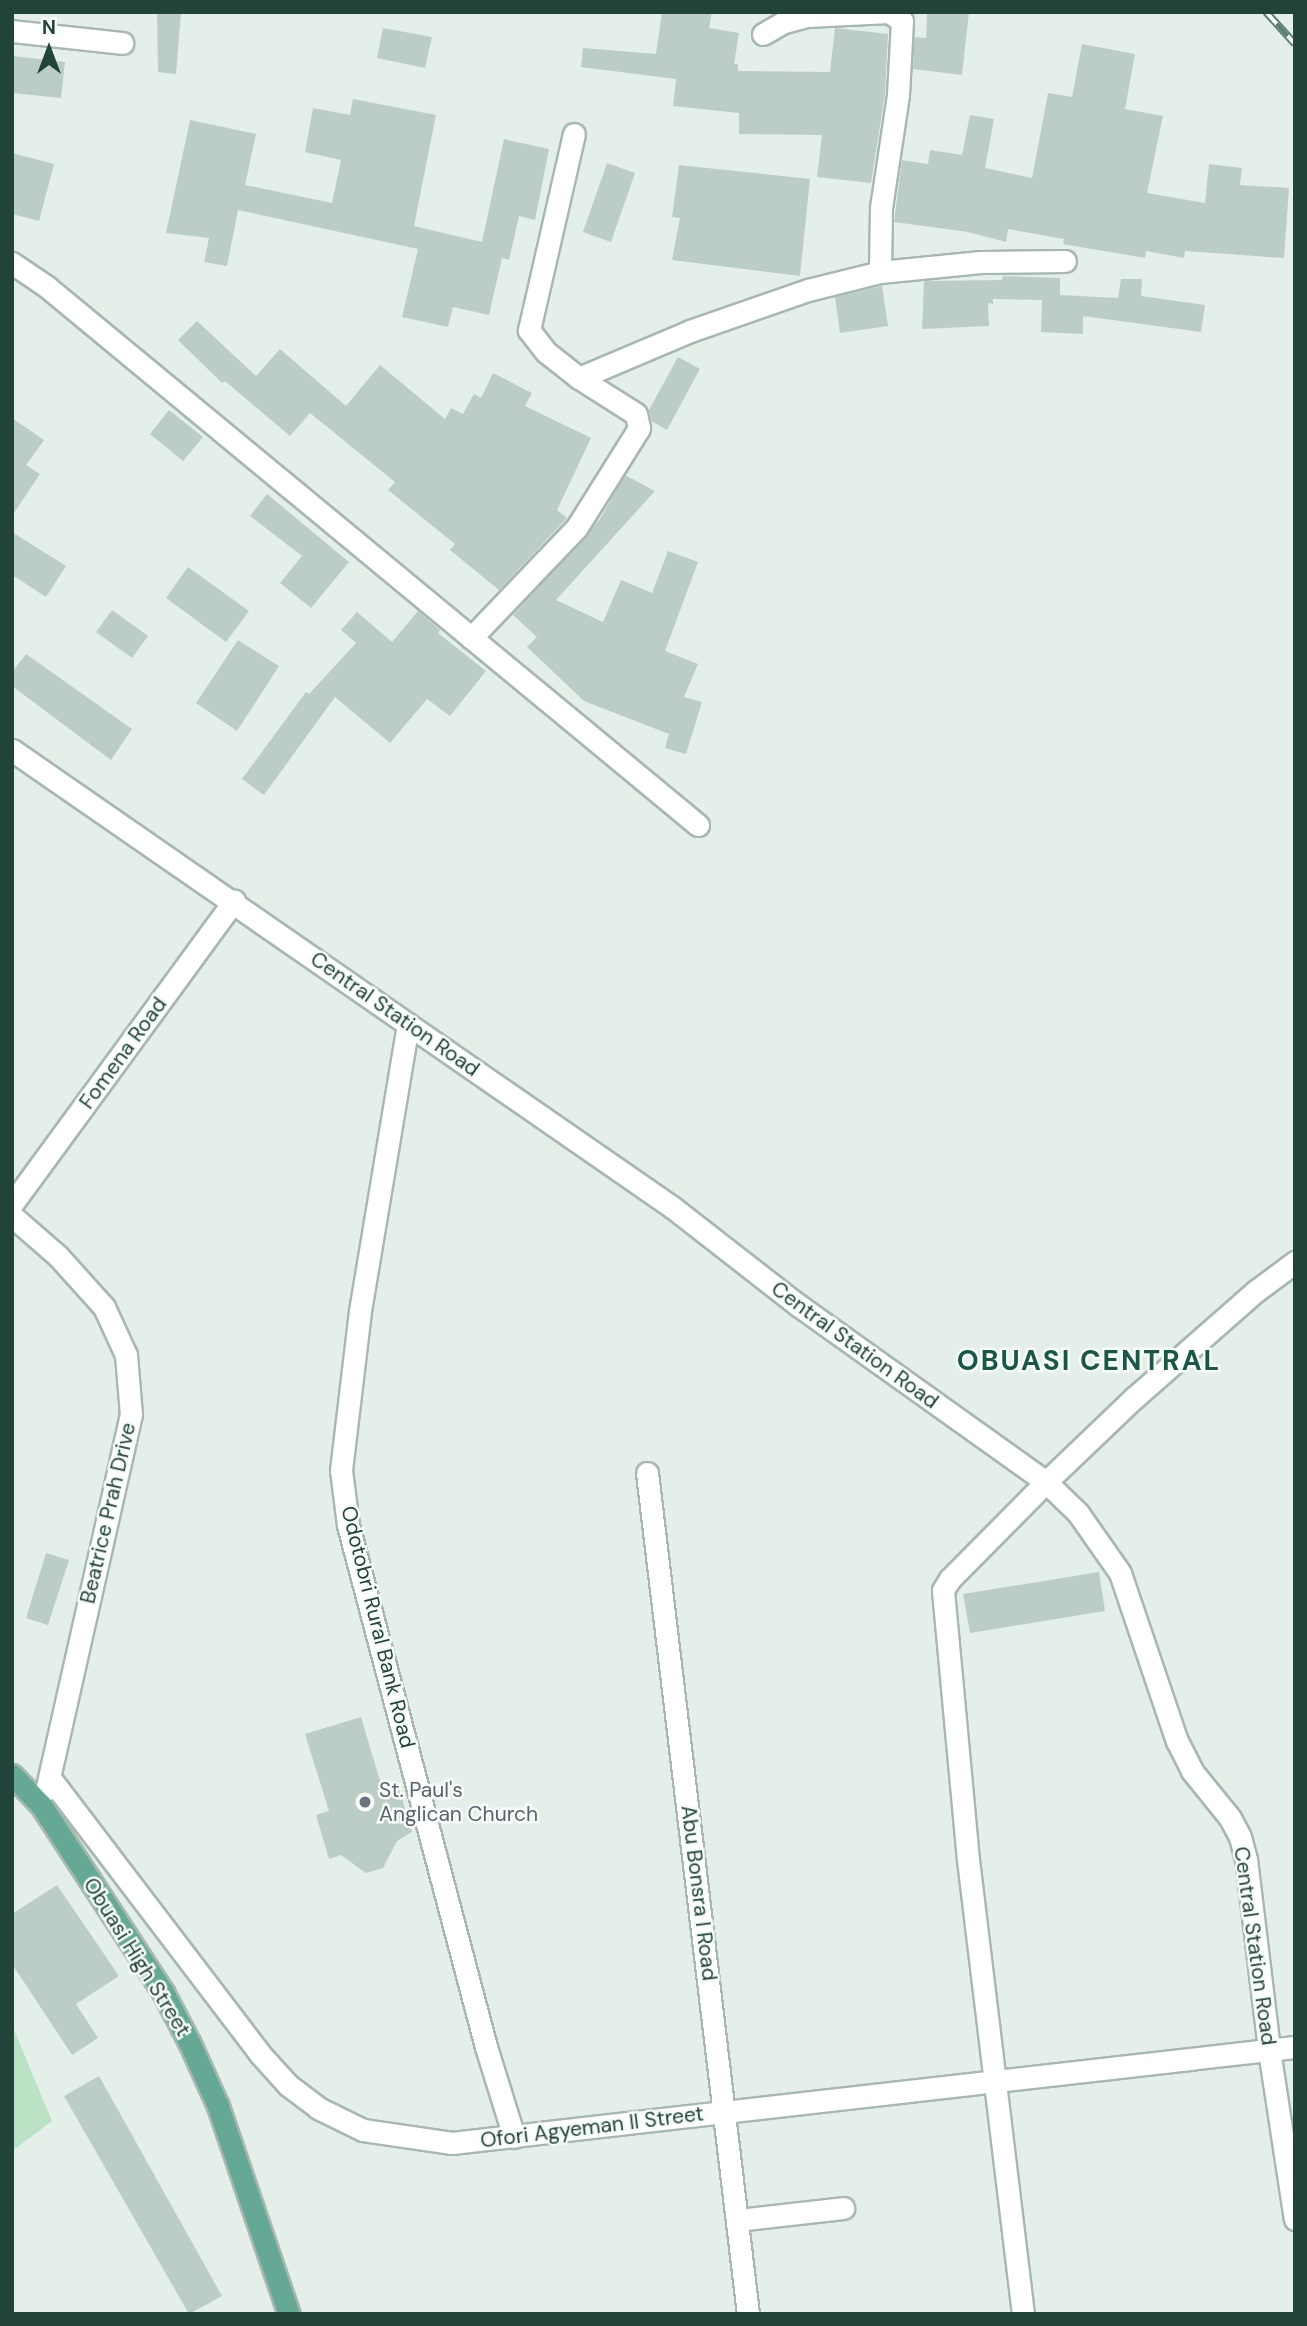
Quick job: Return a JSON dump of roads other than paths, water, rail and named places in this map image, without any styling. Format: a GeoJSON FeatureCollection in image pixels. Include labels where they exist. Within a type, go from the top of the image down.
{"type":"FeatureCollection","features":[{"type":"Feature","properties":{"kind":"main road","name":"Obuasi High Street"},"geometry":{"type":"LineString","coordinates":[[12,1775],[41,1805],[164,1994],[218,2106],[289,2314]]}},
{"type":"Feature","properties":{"kind":"street"},"geometry":{"type":"LineString","coordinates":[[763,34],[784,22],[807,16],[889,12],[902,21],[898,95],[881,208],[880,272]]}},
{"type":"Feature","properties":{"kind":"street"},"geometry":{"type":"LineString","coordinates":[[12,31],[122,43]]}},
{"type":"Feature","properties":{"kind":"street"},"geometry":{"type":"LineString","coordinates":[[471,638],[577,527],[639,428],[636,414],[579,378],[546,352],[529,330],[574,134]]}},
{"type":"Feature","properties":{"kind":"street"},"geometry":{"type":"LineString","coordinates":[[579,378],[690,331],[808,290],[880,272],[981,262],[1065,261]]}},
{"type":"Feature","properties":{"kind":"street"},"geometry":{"type":"LineString","coordinates":[[12,263],[46,286],[698,825]]}},
{"type":"Feature","properties":{"kind":"street","name":"Central Station Road"},"geometry":{"type":"LineString","coordinates":[[12,750],[234,901],[671,1208],[798,1305],[1046,1482],[1078,1513],[1120,1573],[1177,1741],[1193,1772],[1230,1818],[1240,1837],[1246,1859],[1269,2050],[1295,2219]]}},
{"type":"Feature","properties":{"kind":"street","name":"Fomena Road"},"geometry":{"type":"LineString","coordinates":[[12,1204],[234,901]]}},
{"type":"Feature","properties":{"kind":"street","name":"Odotobri Rural Bank Road"},"geometry":{"type":"LineString","coordinates":[[408,1024],[360,1311],[341,1470],[348,1525],[486,2047],[514,2137]]}},
{"type":"Feature","properties":{"kind":"street","name":"Beatrice Prah Drive"},"geometry":{"type":"LineString","coordinates":[[12,1216],[58,1256],[104,1307],[126,1355],[131,1414],[50,1778],[41,1805]]}},
{"type":"Feature","properties":{"kind":"street"},"geometry":{"type":"LineString","coordinates":[[1023,2314],[997,2080],[968,1860],[943,1590],[1046,1482],[1205,1335],[1295,1262]]}},
{"type":"Feature","properties":{"kind":"street","name":"Abu Bonsra I Road"},"geometry":{"type":"LineString","coordinates":[[647,1473],[726,2111],[748,2314]]}},
{"type":"Feature","properties":{"kind":"street","name":"Ofori Agyeman II Street"},"geometry":{"type":"LineString","coordinates":[[50,1778],[260,2054],[288,2085],[318,2108],[363,2130],[452,2143],[1295,2047]]}},
{"type":"Feature","properties":{"kind":"street"},"geometry":{"type":"LineString","coordinates":[[738,2220],[843,2208]]}},
{"type":"Feature","properties":{"kind":"railway"},"geometry":{"type":"LineString","coordinates":[[1266,12],[1295,44]]}},
{"type":"Feature","properties":{"kind":"place","name":"St. Paul's Anglican Church"},"geometry":{"type":"Point","coordinates":[365,1802]}},
{"type":"Feature","properties":{"kind":"district","name":"OBUASI CENTRAL"},"geometry":{"type":"Point","coordinates":[1089,1361]}}]}
